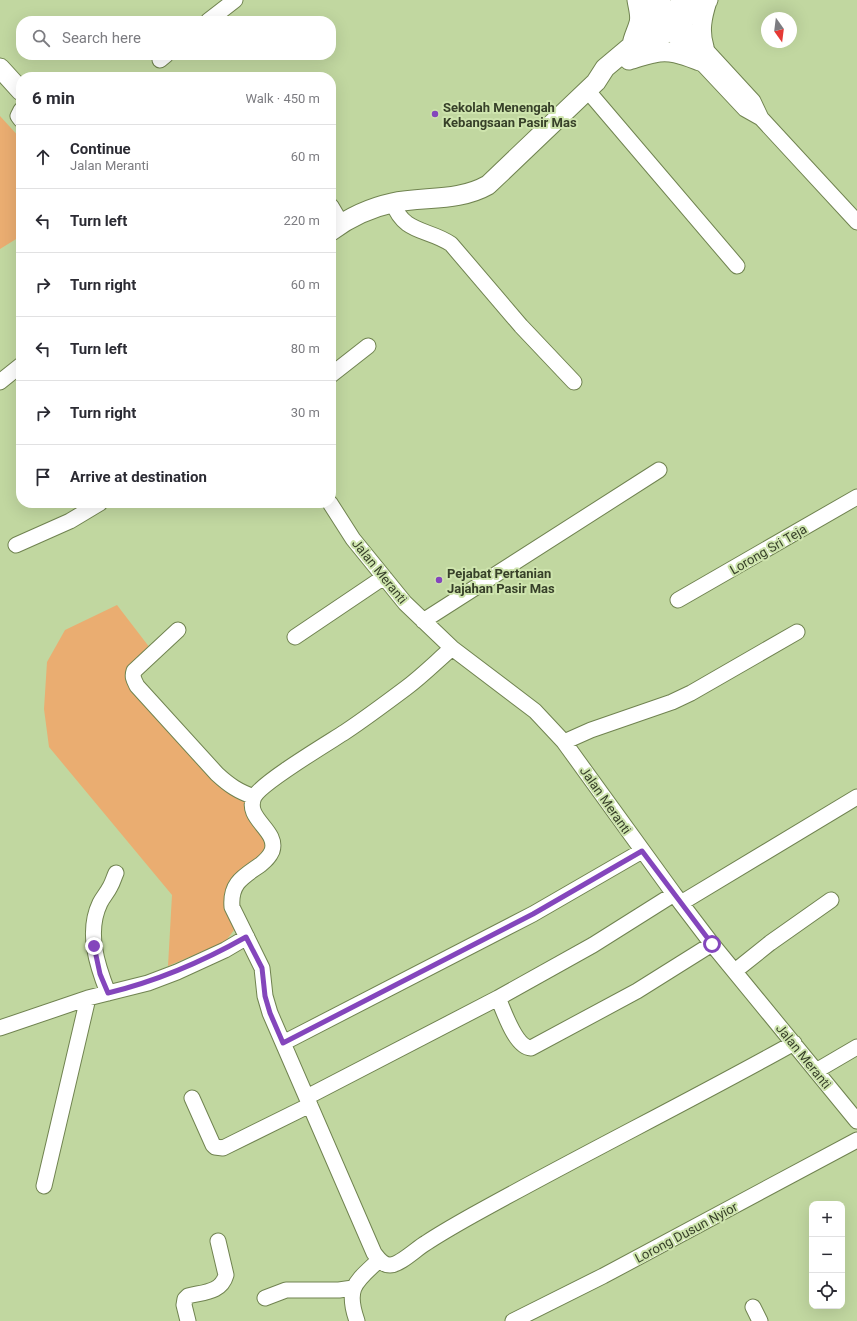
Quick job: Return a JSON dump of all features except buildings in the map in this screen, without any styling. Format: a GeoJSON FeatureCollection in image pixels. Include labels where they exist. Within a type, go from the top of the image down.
{"type":"FeatureCollection","features":[{"type":"Feature","properties":{"kind":"main road"},"geometry":{"type":"LineString","coordinates":[[631,53],[633,37],[639,23],[640,15],[637,0]]}},
{"type":"Feature","properties":{"kind":"main road"},"geometry":{"type":"LineString","coordinates":[[336,227],[356,214],[374,208],[393,203],[463,195],[477,191],[488,185],[592,86],[612,75],[631,53],[686,0]]}},
{"type":"Feature","properties":{"kind":"main road"},"geometry":{"type":"LineString","coordinates":[[631,53],[675,52],[702,54],[702,18],[708,0]]}},
{"type":"Feature","properties":{"kind":"main road"},"geometry":{"type":"LineString","coordinates":[[668,17],[708,0]]}},
{"type":"Feature","properties":{"kind":"main road"},"geometry":{"type":"LineString","coordinates":[[0,68],[16,86]]}},
{"type":"Feature","properties":{"kind":"street"},"geometry":{"type":"LineString","coordinates":[[214,16],[234,0]]}},
{"type":"Feature","properties":{"kind":"street"},"geometry":{"type":"LineString","coordinates":[[643,0],[668,17],[702,54],[753,101],[761,118],[857,222]]}},
{"type":"Feature","properties":{"kind":"street"},"geometry":{"type":"LineString","coordinates":[[592,86],[737,266]]}},
{"type":"Feature","properties":{"kind":"street"},"geometry":{"type":"LineString","coordinates":[[393,203],[397,213],[406,224],[443,239],[451,244],[521,326],[574,382]]}},
{"type":"Feature","properties":{"kind":"street"},"geometry":{"type":"LineString","coordinates":[[336,371],[368,346]]}},
{"type":"Feature","properties":{"kind":"street"},"geometry":{"type":"LineString","coordinates":[[0,382],[16,369]]}},
{"type":"Feature","properties":{"kind":"street"},"geometry":{"type":"LineString","coordinates":[[423,621],[659,470]]}},
{"type":"Feature","properties":{"kind":"street","name":"Lorong Sri Teja"},"geometry":{"type":"LineString","coordinates":[[678,600],[857,497]]}},
{"type":"Feature","properties":{"kind":"street"},"geometry":{"type":"LineString","coordinates":[[16,545],[70,521],[92,508]]}},
{"type":"Feature","properties":{"kind":"street","name":"Jalan Meranti"},"geometry":{"type":"LineString","coordinates":[[333,508],[354,539],[405,603],[452,648],[535,711],[564,742],[677,899],[857,1121]]}},
{"type":"Feature","properties":{"kind":"street"},"geometry":{"type":"LineString","coordinates":[[295,637],[384,577]]}},
{"type":"Feature","properties":{"kind":"street"},"geometry":{"type":"LineString","coordinates":[[178,630],[134,671],[134,681],[230,787],[254,797]]}},
{"type":"Feature","properties":{"kind":"street"},"geometry":{"type":"LineString","coordinates":[[564,742],[591,730],[672,702],[691,693],[797,632]]}},
{"type":"Feature","properties":{"kind":"street"},"geometry":{"type":"LineString","coordinates":[[452,648],[407,688],[260,790],[254,797],[253,805],[255,816],[267,831],[272,841],[272,850],[268,858],[237,883],[231,898],[232,907],[262,968],[265,996],[270,1013],[374,1253],[379,1260],[390,1265],[396,1264],[426,1243],[472,1216],[730,1078],[794,1042]]}},
{"type":"Feature","properties":{"kind":"street"},"geometry":{"type":"LineString","coordinates":[[192,1098],[213,1145],[223,1148],[677,899],[857,797]]}},
{"type":"Feature","properties":{"kind":"street"},"geometry":{"type":"LineString","coordinates":[[283,1043],[533,914],[642,851]]}},
{"type":"Feature","properties":{"kind":"street"},"geometry":{"type":"LineString","coordinates":[[108,993],[94,946],[94,927],[100,902],[110,887],[116,873]]}},
{"type":"Feature","properties":{"kind":"street"},"geometry":{"type":"LineString","coordinates":[[735,972],[770,943],[832,900]]}},
{"type":"Feature","properties":{"kind":"street"},"geometry":{"type":"LineString","coordinates":[[0,1028],[88,998],[148,983],[177,972],[225,950],[246,937]]}},
{"type":"Feature","properties":{"kind":"street"},"geometry":{"type":"LineString","coordinates":[[498,998],[513,1033],[521,1044],[526,1048],[531,1048],[636,991],[712,944]]}},
{"type":"Feature","properties":{"kind":"street"},"geometry":{"type":"LineString","coordinates":[[44,1186],[88,998]]}},
{"type":"Feature","properties":{"kind":"street"},"geometry":{"type":"LineString","coordinates":[[816,1070],[857,1047]]}},
{"type":"Feature","properties":{"kind":"street","name":"Lorong Dusun Nyior"},"geometry":{"type":"LineString","coordinates":[[513,1321],[609,1272],[857,1140]]}},
{"type":"Feature","properties":{"kind":"street"},"geometry":{"type":"LineString","coordinates":[[188,1321],[184,1305],[185,1299],[188,1296],[217,1289],[224,1281],[226,1275],[218,1241]]}},
{"type":"Feature","properties":{"kind":"street"},"geometry":{"type":"LineString","coordinates":[[357,1321],[352,1304],[353,1288],[358,1280],[379,1260]]}},
{"type":"Feature","properties":{"kind":"street"},"geometry":{"type":"LineString","coordinates":[[265,1298],[286,1290],[339,1290],[353,1288]]}},
{"type":"Feature","properties":{"kind":"street"},"geometry":{"type":"LineString","coordinates":[[753,1307],[760,1321]]}},
{"type":"Feature","properties":{"kind":"shaded area"},"geometry":{"type":"Polygon","coordinates":[[[0,116],[16,134],[16,239],[0,249],[0,116]]]}},
{"type":"Feature","properties":{"kind":"shaded area"},"geometry":{"type":"Polygon","coordinates":[[[117,605],[150,648],[125,675],[220,787],[248,801],[268,849],[262,858],[228,884],[227,891],[233,917],[234,930],[225,942],[168,966],[172,895],[49,747],[44,709],[47,662],[65,630],[117,605]]]}},
{"type":"Feature","properties":{"kind":"place","name":"Sekolah Menengah Kebangsaan Pasir Mas"},"geometry":{"type":"Point","coordinates":[435,114]}},
{"type":"Feature","properties":{"kind":"place","name":"Pejabat Pertanian Jajahan Pasir Mas"},"geometry":{"type":"Point","coordinates":[439,580]}},
{"type":"Feature","properties":{"kind":"route"},"geometry":{"type":"LineString","coordinates":[[94,946],[100,974],[108,993],[148,983],[177,972],[225,950],[246,937],[264,973],[265,996],[270,1013],[283,1043],[533,914],[642,851],[712,944]]}}]}
